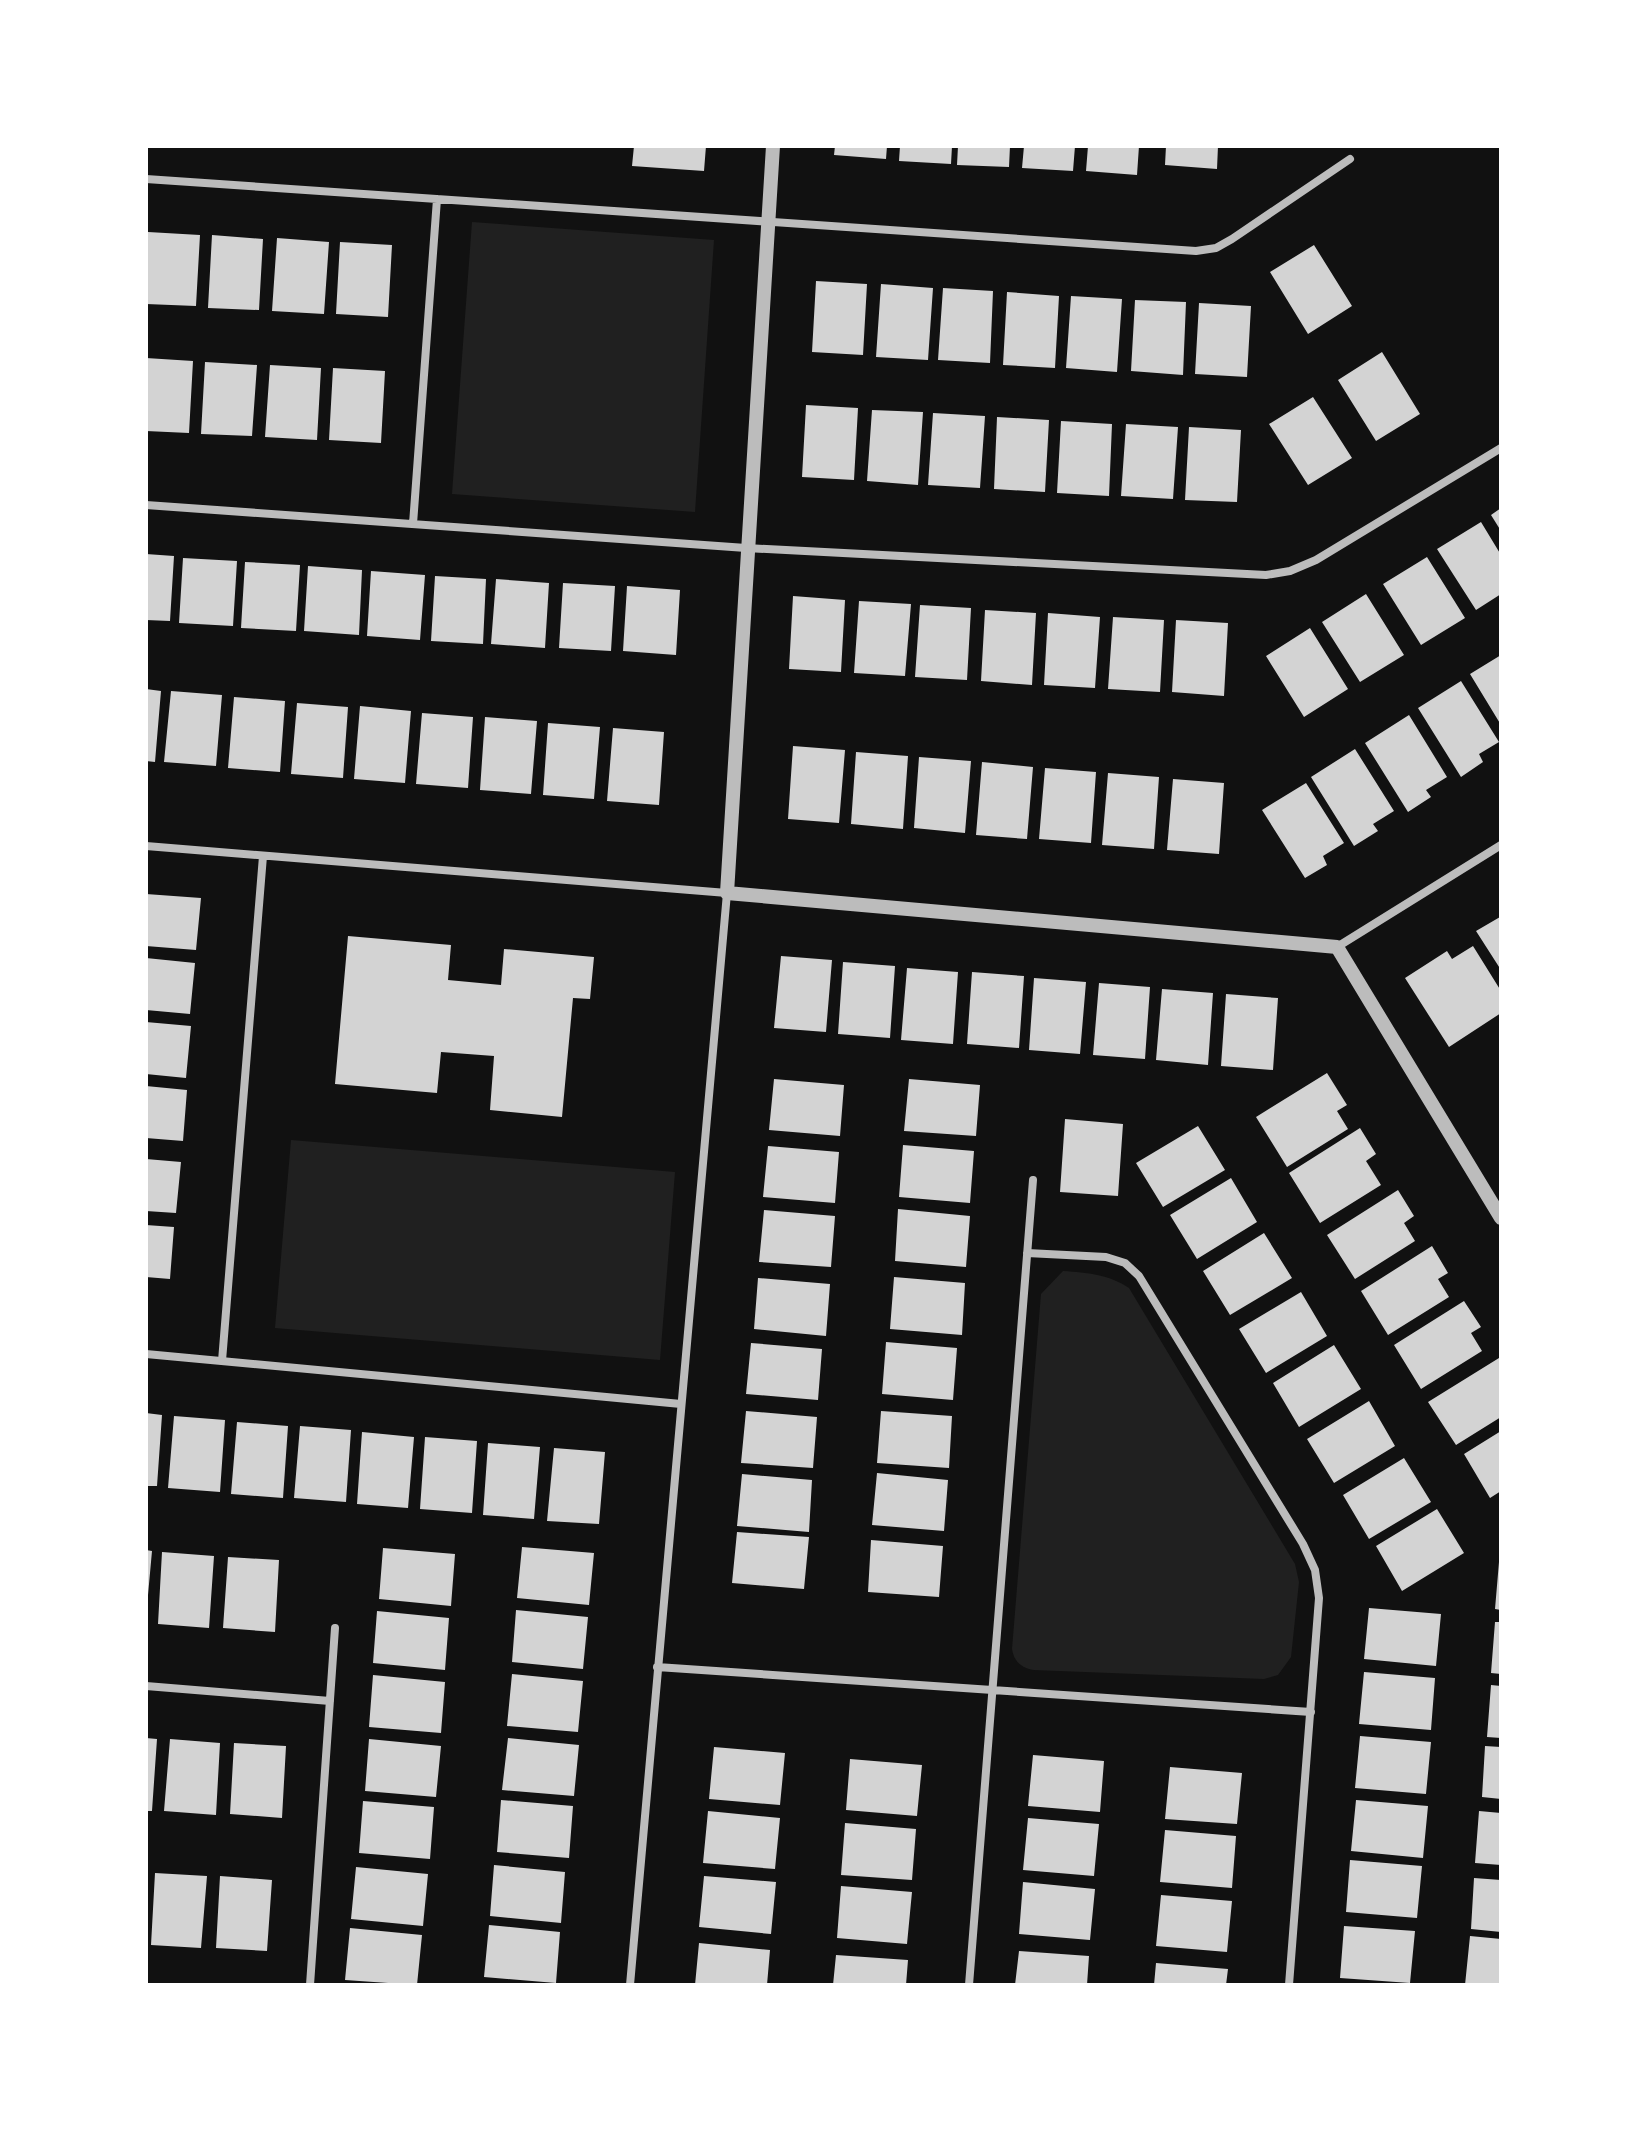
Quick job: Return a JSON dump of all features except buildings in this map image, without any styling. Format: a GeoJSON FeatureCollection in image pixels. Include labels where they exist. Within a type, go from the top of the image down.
{"type":"FeatureCollection","features":[{"type":"Feature","properties":{"kind":"street"},"geometry":{"type":"LineString","coordinates":[[630,1985],[727,893],[773,146]]}},
{"type":"Feature","properties":{"kind":"street"},"geometry":{"type":"LineString","coordinates":[[146,179],[1196,251],[1216,248],[1232,239],[1350,159]]}},
{"type":"Feature","properties":{"kind":"street"},"geometry":{"type":"LineString","coordinates":[[413,524],[437,199]]}},
{"type":"Feature","properties":{"kind":"street"},"geometry":{"type":"LineString","coordinates":[[146,505],[746,548],[1266,575],[1290,571],[1316,560],[1501,448]]}},
{"type":"Feature","properties":{"kind":"street"},"geometry":{"type":"LineString","coordinates":[[146,846],[1337,947],[1501,845]]}},
{"type":"Feature","properties":{"kind":"street"},"geometry":{"type":"LineString","coordinates":[[222,1361],[263,856]]}},
{"type":"Feature","properties":{"kind":"street"},"geometry":{"type":"LineString","coordinates":[[1337,947],[1501,1218]]}},
{"type":"Feature","properties":{"kind":"street"},"geometry":{"type":"LineString","coordinates":[[969,1985],[1033,1180]]}},
{"type":"Feature","properties":{"kind":"street"},"geometry":{"type":"LineString","coordinates":[[1027,1253],[1106,1257],[1125,1263],[1139,1276],[1303,1544],[1315,1570],[1319,1598],[1289,1985]]}},
{"type":"Feature","properties":{"kind":"street"},"geometry":{"type":"LineString","coordinates":[[146,1354],[681,1404]]}},
{"type":"Feature","properties":{"kind":"street"},"geometry":{"type":"LineString","coordinates":[[310,1985],[335,1628]]}},
{"type":"Feature","properties":{"kind":"street"},"geometry":{"type":"LineString","coordinates":[[657,1667],[1311,1712]]}},
{"type":"Feature","properties":{"kind":"street"},"geometry":{"type":"LineString","coordinates":[[146,1686],[330,1701]]}},
{"type":"Feature","properties":{"kind":"shaded area"},"geometry":{"type":"Polygon","coordinates":[[[472,222],[714,240],[695,512],[452,494],[472,222]]]}},
{"type":"Feature","properties":{"kind":"shaded area"},"geometry":{"type":"Polygon","coordinates":[[[291,1140],[675,1172],[660,1360],[275,1328],[291,1140]]]}},
{"type":"Feature","properties":{"kind":"shaded area"},"geometry":{"type":"Polygon","coordinates":[[[1063,1271],[1105,1277],[1129,1288],[1295,1564],[1299,1582],[1291,1657],[1278,1675],[1264,1679],[1034,1670],[1017,1661],[1012,1649],[1041,1294],[1063,1271]]]}}]}
